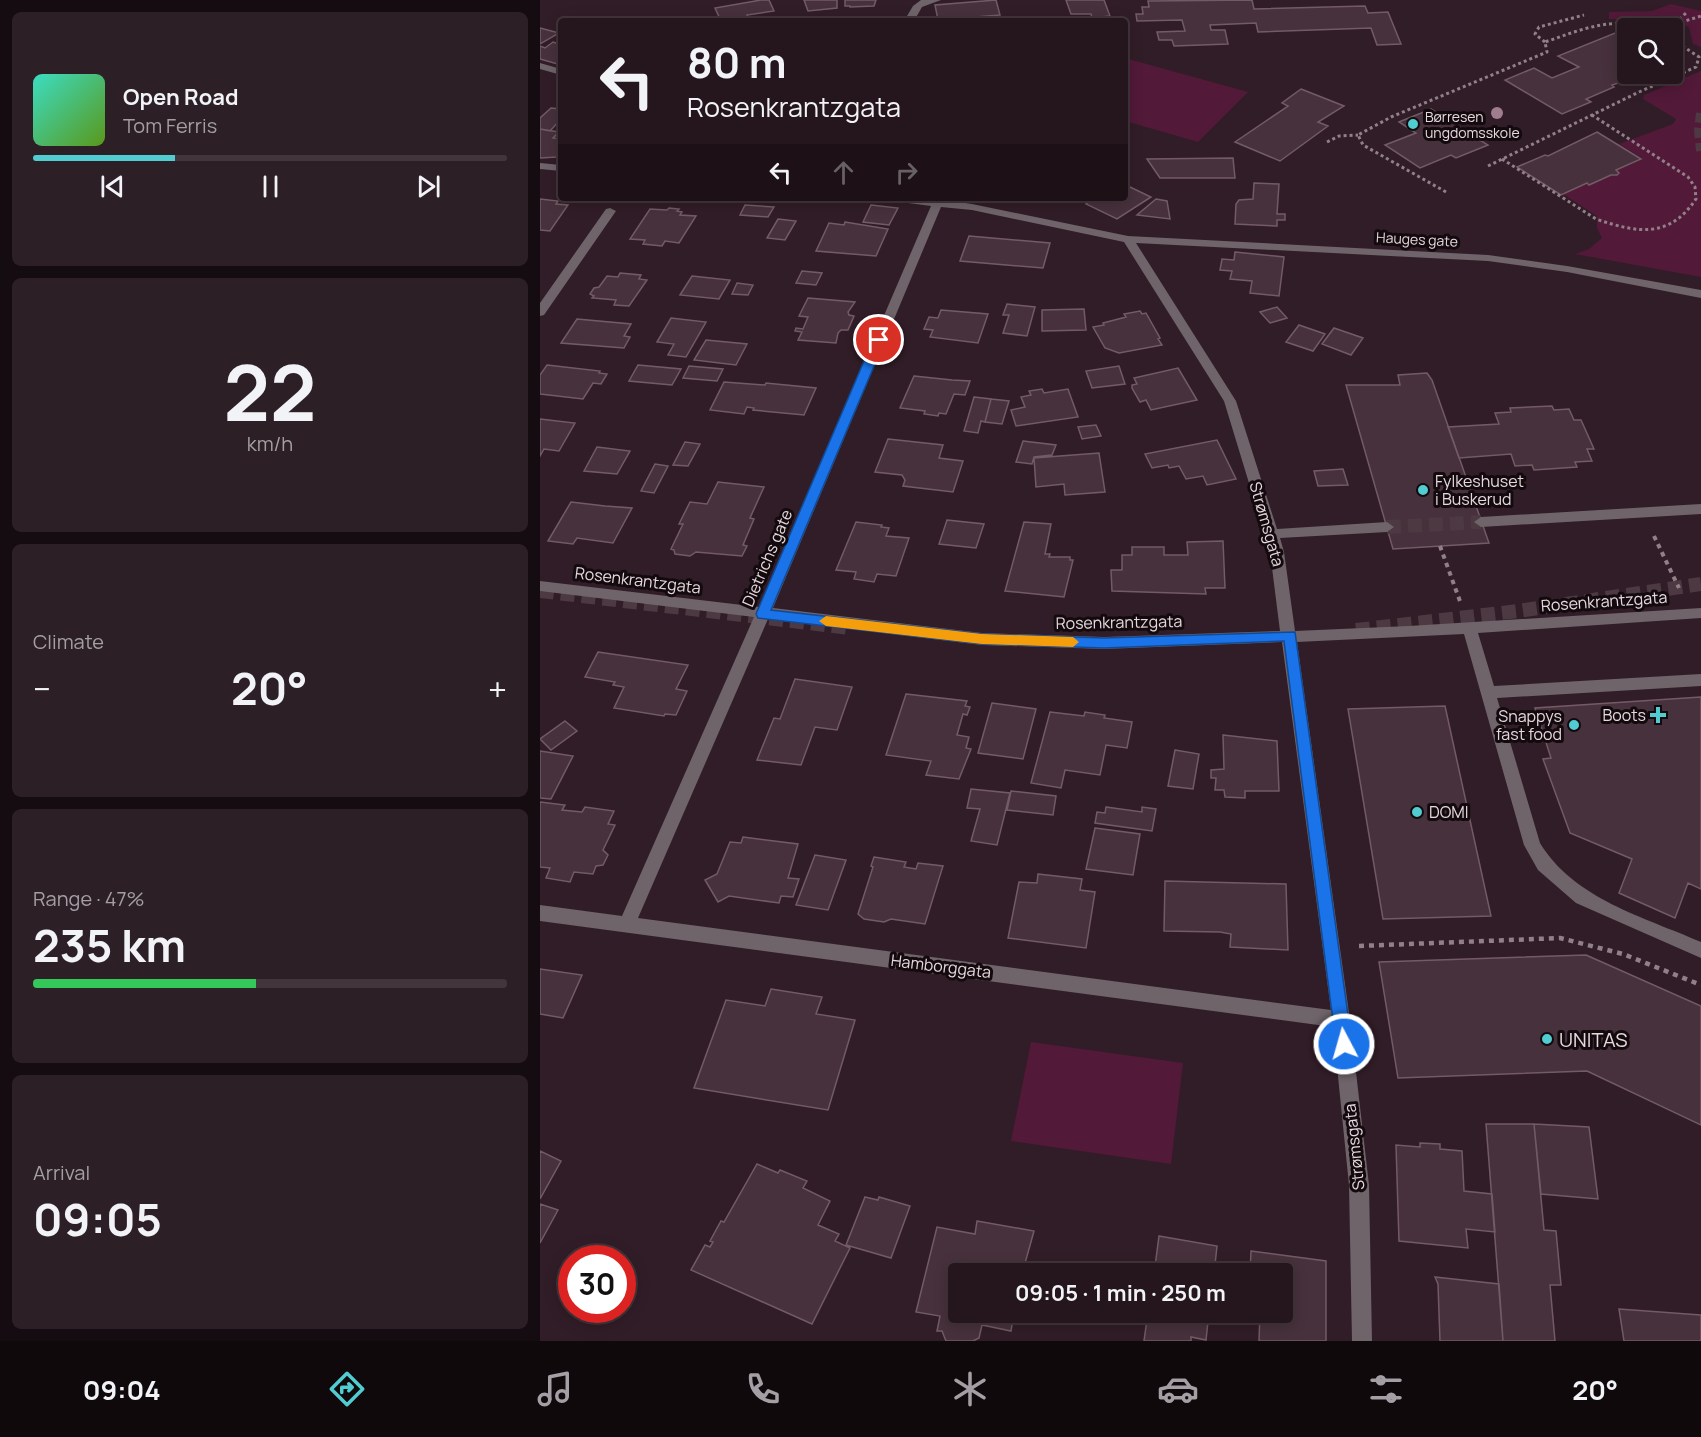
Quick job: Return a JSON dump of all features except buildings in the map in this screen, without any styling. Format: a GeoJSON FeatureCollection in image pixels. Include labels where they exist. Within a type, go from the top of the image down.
{"type":"FeatureCollection","features":[{"type":"Feature","properties":{"kind":"street"},"geometry":{"type":"LineString","coordinates":[[910,18],[916,5],[924,1],[936,0]]}},
{"type":"Feature","properties":{"kind":"street"},"geometry":{"type":"LineString","coordinates":[[540,66],[558,71]]}},
{"type":"Feature","properties":{"kind":"street"},"geometry":{"type":"LineString","coordinates":[[540,166],[558,168]]}},
{"type":"Feature","properties":{"kind":"street","name":"Hauges gate"},"geometry":{"type":"LineString","coordinates":[[927,201],[1003,209],[1061,227],[1128,239],[1488,258],[1567,269],[1701,294]]}},
{"type":"Feature","properties":{"kind":"street","name":"Dietrichs gate"},"geometry":{"type":"LineString","coordinates":[[626,926],[938,202]]}},
{"type":"Feature","properties":{"kind":"street"},"geometry":{"type":"LineString","coordinates":[[540,312],[610,211]]}},
{"type":"Feature","properties":{"kind":"street","name":"Strømsgata"},"geometry":{"type":"LineString","coordinates":[[1128,239],[1230,401],[1277,552],[1333,948],[1359,1185],[1362,1341]]}},
{"type":"Feature","properties":{"kind":"street"},"geometry":{"type":"LineString","coordinates":[[1481,522],[1701,510]]}},
{"type":"Feature","properties":{"kind":"street"},"geometry":{"type":"LineString","coordinates":[[1271,534],[1387,526]]}},
{"type":"Feature","properties":{"kind":"street","name":"Rosenkrantzgata"},"geometry":{"type":"LineString","coordinates":[[540,586],[982,639],[1104,643],[1469,627],[1696,613]]}},
{"type":"Feature","properties":{"kind":"street"},"geometry":{"type":"LineString","coordinates":[[1469,627],[1532,845],[1544,865],[1581,898],[1701,950]]}},
{"type":"Feature","properties":{"kind":"street"},"geometry":{"type":"LineString","coordinates":[[1489,692],[1701,680]]}},
{"type":"Feature","properties":{"kind":"street","name":"Hamborggata"},"geometry":{"type":"LineString","coordinates":[[540,913],[1341,1020]]}},
{"type":"Feature","properties":{"kind":"path"},"geometry":{"type":"LineString","coordinates":[[1681,18],[1686,13]]}},
{"type":"Feature","properties":{"kind":"path"},"geometry":{"type":"LineString","coordinates":[[1326,142],[1339,136],[1358,135],[1391,117],[1547,52],[1545,42],[1535,34],[1539,27],[1584,15]]}},
{"type":"Feature","properties":{"kind":"path"},"geometry":{"type":"LineString","coordinates":[[1683,22],[1701,16]]}},
{"type":"Feature","properties":{"kind":"path"},"geometry":{"type":"LineString","coordinates":[[1545,42],[1605,23],[1617,23]]}},
{"type":"Feature","properties":{"kind":"path"},"geometry":{"type":"LineString","coordinates":[[1488,166],[1592,115],[1696,68],[1700,57],[1683,46]]}},
{"type":"Feature","properties":{"kind":"path"},"geometry":{"type":"LineString","coordinates":[[1502,159],[1557,196],[1596,219],[1610,224],[1652,228],[1669,226],[1682,218],[1696,199],[1695,187],[1688,177],[1592,115]]}},
{"type":"Feature","properties":{"kind":"path"},"geometry":{"type":"LineString","coordinates":[[1358,135],[1363,145],[1446,192]]}},
{"type":"Feature","properties":{"kind":"path"},"geometry":{"type":"LineString","coordinates":[[1643,513],[1696,613]]}},
{"type":"Feature","properties":{"kind":"path"},"geometry":{"type":"LineString","coordinates":[[1440,546],[1469,627]]}},
{"type":"Feature","properties":{"kind":"path"},"geometry":{"type":"LineString","coordinates":[[1333,948],[1560,938],[1623,954],[1701,985]]}},
{"type":"Feature","properties":{"kind":"shaded area"},"geometry":{"type":"Polygon","coordinates":[[[1671,4],[1701,11],[1701,47],[1693,44],[1689,27],[1683,25],[1683,18],[1609,19],[1609,12],[1652,11],[1671,4]]]}},
{"type":"Feature","properties":{"kind":"shaded area"},"geometry":{"type":"Polygon","coordinates":[[[1128,59],[1248,92],[1198,142],[1128,122],[1128,59]]]}},
{"type":"Feature","properties":{"kind":"shaded area"},"geometry":{"type":"Polygon","coordinates":[[[1701,71],[1701,277],[1575,254],[1589,249],[1602,238],[1597,228],[1597,216],[1563,194],[1587,183],[1589,185],[1611,175],[1617,175],[1619,173],[1616,170],[1642,158],[1619,144],[1673,124],[1676,119],[1643,99],[1644,95],[1670,84],[1683,84],[1683,79],[1701,71]]]}},
{"type":"Feature","properties":{"kind":"shaded area"},"geometry":{"type":"Polygon","coordinates":[[[1031,1042],[1183,1063],[1171,1164],[1011,1141],[1031,1042]]]}},
{"type":"Feature","properties":{"kind":"tunnel"},"geometry":{"type":"LineString","coordinates":[[1701,113],[1699,130],[1701,151]]}},
{"type":"Feature","properties":{"kind":"tunnel"},"geometry":{"type":"LineString","coordinates":[[1387,527],[1481,522]]}},
{"type":"Feature","properties":{"kind":"tunnel"},"geometry":{"type":"LineString","coordinates":[[1356,630],[1518,611],[1701,584]]}},
{"type":"Feature","properties":{"kind":"tunnel"},"geometry":{"type":"LineString","coordinates":[[540,591],[850,628]]}},
{"type":"Feature","properties":{"kind":"slow traffic"},"geometry":{"type":"LineString","coordinates":[[826,621],[982,639],[1073,642]]}},
{"type":"Feature","properties":{"kind":"place","name":"Børresen ungdomsskole"},"geometry":{"type":"Point","coordinates":[1413,124]}},
{"type":"Feature","properties":{"kind":"place","name":"Fylkeshuset i Buskerud"},"geometry":{"type":"Point","coordinates":[1423,490]}},
{"type":"Feature","properties":{"kind":"place","name":"Boots"},"geometry":{"type":"Point","coordinates":[1658,715]}},
{"type":"Feature","properties":{"kind":"place","name":"Snappys fast food"},"geometry":{"type":"Point","coordinates":[1574,725]}},
{"type":"Feature","properties":{"kind":"place","name":"DOMI"},"geometry":{"type":"Point","coordinates":[1417,812]}},
{"type":"Feature","properties":{"kind":"place","name":"UNITAS"},"geometry":{"type":"Point","coordinates":[1547,1039]}},
{"type":"Feature","properties":{"kind":"route"},"geometry":{"type":"LineString","coordinates":[[879,340],[762,614],[982,639],[1104,643],[1290,636],[1344,1044]]}}]}
